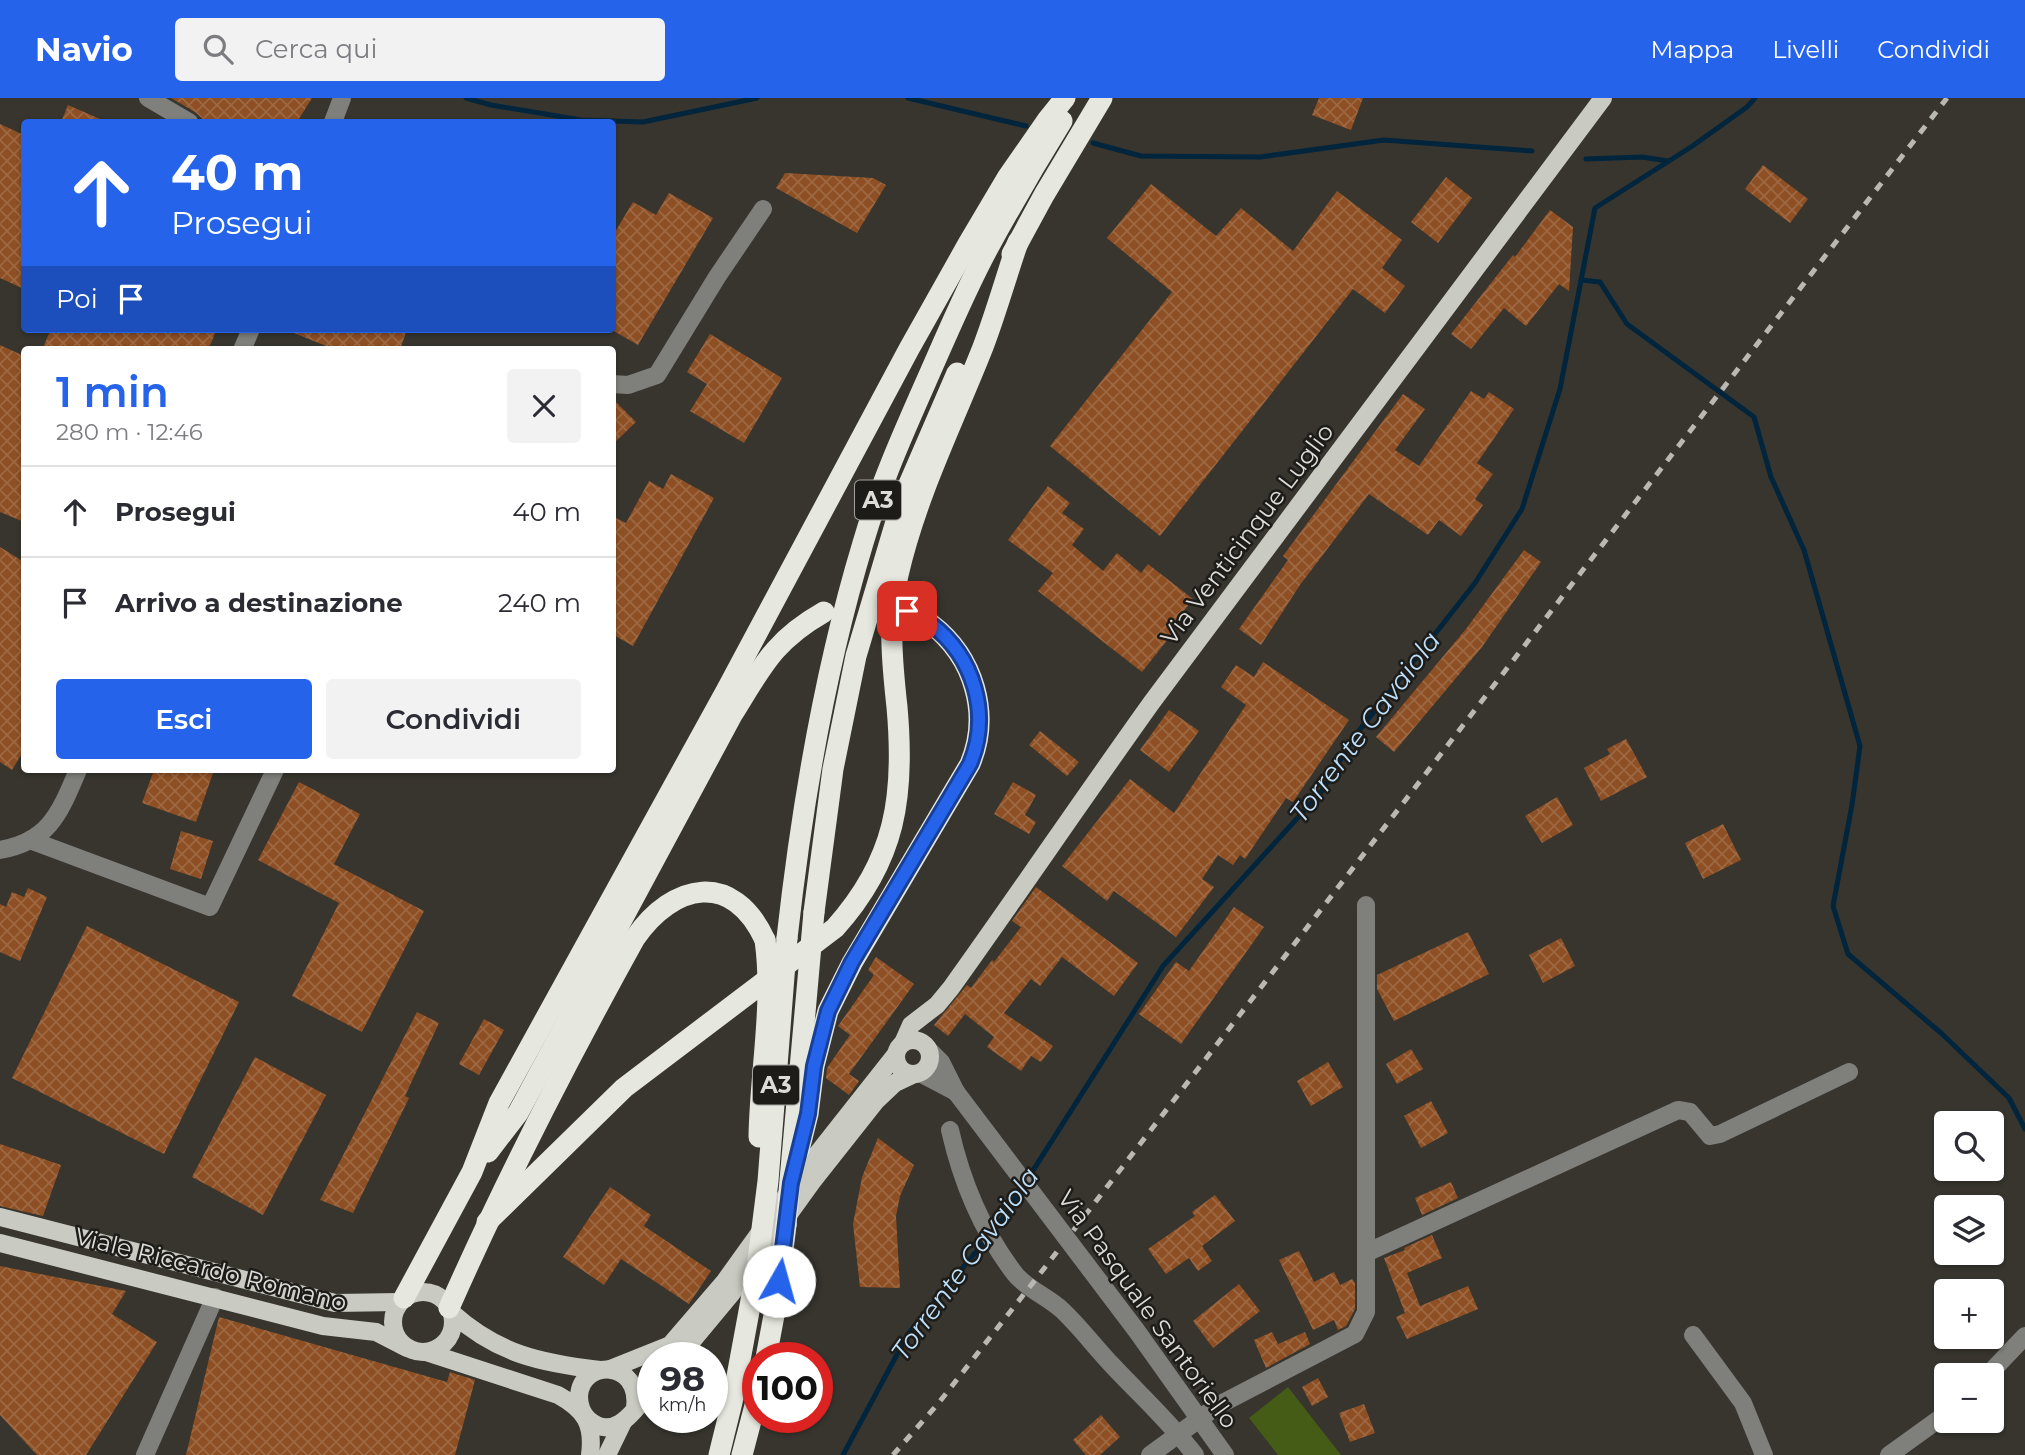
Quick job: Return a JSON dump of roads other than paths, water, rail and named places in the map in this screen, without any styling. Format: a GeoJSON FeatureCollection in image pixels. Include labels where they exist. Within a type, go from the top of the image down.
{"type":"FeatureCollection","features":[{"type":"Feature","properties":{"kind":"highway"},"geometry":{"type":"LineString","coordinates":[[401,1300],[472,1172],[499,1103],[726,691],[909,349],[1007,178],[1065,98]]}},
{"type":"Feature","properties":{"kind":"highway","name":"A3"},"geometry":{"type":"LineString","coordinates":[[719,1455],[746,1333],[762,1234],[787,938],[801,822],[835,644],[864,541],[896,452],[961,303],[993,239],[1075,98]]}},
{"type":"Feature","properties":{"kind":"highway","name":"A3"},"geometry":{"type":"LineString","coordinates":[[769,1342],[791,1183],[823,837],[843,711],[856,656],[888,544],[923,447],[1018,242],[1102,98]]}},
{"type":"Feature","properties":{"kind":"highway"},"geometry":{"type":"LineString","coordinates":[[487,1222],[624,1088],[835,928],[857,903],[876,871],[892,832],[897,796],[900,754],[891,618],[898,576],[920,499],[984,344],[1018,242]]}},
{"type":"Feature","properties":{"kind":"highway","name":"A3"},"geometry":{"type":"LineString","coordinates":[[791,1183],[808,1114],[814,1066],[828,1011],[841,983],[970,764],[979,735],[981,717],[978,700],[964,660],[930,622],[907,611]]}},
{"type":"Feature","properties":{"kind":"highway"},"geometry":{"type":"LineString","coordinates":[[472,1172],[518,1113],[732,715],[771,653],[799,626],[824,612]]}},
{"type":"Feature","properties":{"kind":"highway"},"geometry":{"type":"LineString","coordinates":[[451,1310],[487,1222],[564,1069],[635,938],[647,920],[677,898],[704,892],[722,894],[746,910],[765,940],[768,994],[759,1118],[758,1174],[762,1234]]}},
{"type":"Feature","properties":{"kind":"highway"},"geometry":{"type":"LineString","coordinates":[[742,1455],[748,1433]]}},
{"type":"Feature","properties":{"kind":"main road","name":"Via Venticinque Luglio"},"geometry":{"type":"LineString","coordinates":[[590,1455],[592,1434],[581,1410],[579,1391],[584,1381],[605,1369],[670,1345],[734,1268],[806,1168],[899,1048],[911,1025],[937,1005],[1038,868],[1152,702],[1603,98]]}},
{"type":"Feature","properties":{"kind":"main road","name":"Via Venticinque Luglio"},"geometry":{"type":"LineString","coordinates":[[917,1074],[924,1070],[930,1060],[927,1048],[929,1029],[937,1005]]}},
{"type":"Feature","properties":{"kind":"main road"},"geometry":{"type":"LineString","coordinates":[[917,1074],[900,1069],[899,1048],[913,1040],[927,1048]]}},
{"type":"Feature","properties":{"kind":"main road"},"geometry":{"type":"LineString","coordinates":[[691,1342],[732,1293],[812,1182],[876,1101],[895,1083],[917,1074]]}},
{"type":"Feature","properties":{"kind":"main road","name":"Viale Riccardo Romano"},"geometry":{"type":"LineString","coordinates":[[0,1217],[335,1303],[401,1300],[413,1293],[434,1294],[443,1299],[475,1333],[518,1353],[568,1366],[605,1369]]}},
{"type":"Feature","properties":{"kind":"main road","name":"Viale Riccardo Romano"},"geometry":{"type":"LineString","coordinates":[[0,1242],[323,1326],[376,1332],[407,1349],[558,1395],[581,1410]]}},
{"type":"Feature","properties":{"kind":"main road"},"geometry":{"type":"LineString","coordinates":[[401,1300],[394,1311],[392,1322],[394,1332],[407,1349]]}},
{"type":"Feature","properties":{"kind":"main road"},"geometry":{"type":"LineString","coordinates":[[426,1353],[446,1342],[453,1328],[451,1310]]}},
{"type":"Feature","properties":{"kind":"main road"},"geometry":{"type":"LineString","coordinates":[[605,1369],[624,1374],[632,1381],[637,1397],[635,1408],[622,1424],[607,1455]]}},
{"type":"Feature","properties":{"kind":"main road"},"geometry":{"type":"LineString","coordinates":[[581,1410],[595,1425],[605,1427],[622,1424]]}},
{"type":"Feature","properties":{"kind":"street"},"geometry":{"type":"LineString","coordinates":[[148,98],[184,119]]}},
{"type":"Feature","properties":{"kind":"street"},"geometry":{"type":"LineString","coordinates":[[334,119],[342,98]]}},
{"type":"Feature","properties":{"kind":"street"},"geometry":{"type":"LineString","coordinates":[[616,384],[628,385],[657,375],[717,277],[763,209]]}},
{"type":"Feature","properties":{"kind":"street"},"geometry":{"type":"LineString","coordinates":[[0,850],[30,840],[55,820],[77,773]]}},
{"type":"Feature","properties":{"kind":"street"},"geometry":{"type":"LineString","coordinates":[[30,840],[210,907],[274,773]]}},
{"type":"Feature","properties":{"kind":"street"},"geometry":{"type":"LineString","coordinates":[[1150,1455],[1236,1395],[1355,1334],[1366,1312],[1366,905]]}},
{"type":"Feature","properties":{"kind":"street","name":"Via Pasquale Santoriello"},"geometry":{"type":"LineString","coordinates":[[927,1048],[941,1062],[956,1092],[1136,1330],[1225,1455]]}},
{"type":"Feature","properties":{"kind":"street"},"geometry":{"type":"LineString","coordinates":[[1366,1254],[1678,1110],[1689,1112],[1710,1136],[1720,1134],[1849,1072]]}},
{"type":"Feature","properties":{"kind":"street","name":"Via Pasquale Santoriello"},"geometry":{"type":"LineString","coordinates":[[917,1074],[956,1092]]}},
{"type":"Feature","properties":{"kind":"street"},"geometry":{"type":"LineString","coordinates":[[950,1130],[957,1162],[974,1209],[1018,1277],[1059,1308],[1178,1433],[1195,1455]]}},
{"type":"Feature","properties":{"kind":"street"},"geometry":{"type":"LineString","coordinates":[[145,1455],[215,1297]]}},
{"type":"Feature","properties":{"kind":"street"},"geometry":{"type":"LineString","coordinates":[[1693,1335],[1743,1403],[1764,1455]]}},
{"type":"Feature","properties":{"kind":"street"},"geometry":{"type":"LineString","coordinates":[[1999,1363],[2025,1336]]}},
{"type":"Feature","properties":{"kind":"street"},"geometry":{"type":"LineString","coordinates":[[1889,1455],[1934,1422]]}},
{"type":"Feature","properties":{"kind":"waterway"},"geometry":{"type":"LineString","coordinates":[[466,98],[491,105],[575,119]]}},
{"type":"Feature","properties":{"kind":"waterway"},"geometry":{"type":"LineString","coordinates":[[616,121],[643,122],[757,98]]}},
{"type":"Feature","properties":{"kind":"waterway"},"geometry":{"type":"LineString","coordinates":[[908,98],[1026,126]]}},
{"type":"Feature","properties":{"kind":"waterway","name":"Torrente Cavaiola"},"geometry":{"type":"LineString","coordinates":[[843,1455],[908,1334],[999,1224],[1163,966],[1322,791],[1354,737],[1475,583],[1522,509],[1560,389],[1595,208],[1691,147],[1747,107],[1755,98]]}},
{"type":"Feature","properties":{"kind":"waterway"},"geometry":{"type":"LineString","coordinates":[[1093,143],[1141,156],[1260,157],[1384,140],[1532,151]]}},
{"type":"Feature","properties":{"kind":"waterway"},"geometry":{"type":"LineString","coordinates":[[1586,159],[1642,157],[1668,161]]}},
{"type":"Feature","properties":{"kind":"waterway"},"geometry":{"type":"LineString","coordinates":[[1581,280],[1600,282],[1627,324],[1754,417],[1771,477],[1804,550],[1860,746],[1833,906],[1848,954],[1941,1033],[2009,1098],[2025,1129]]}},
{"type":"Feature","properties":{"kind":"railway"},"geometry":{"type":"LineString","coordinates":[[893,1455],[937,1405],[1039,1275],[1947,98]]}}]}
